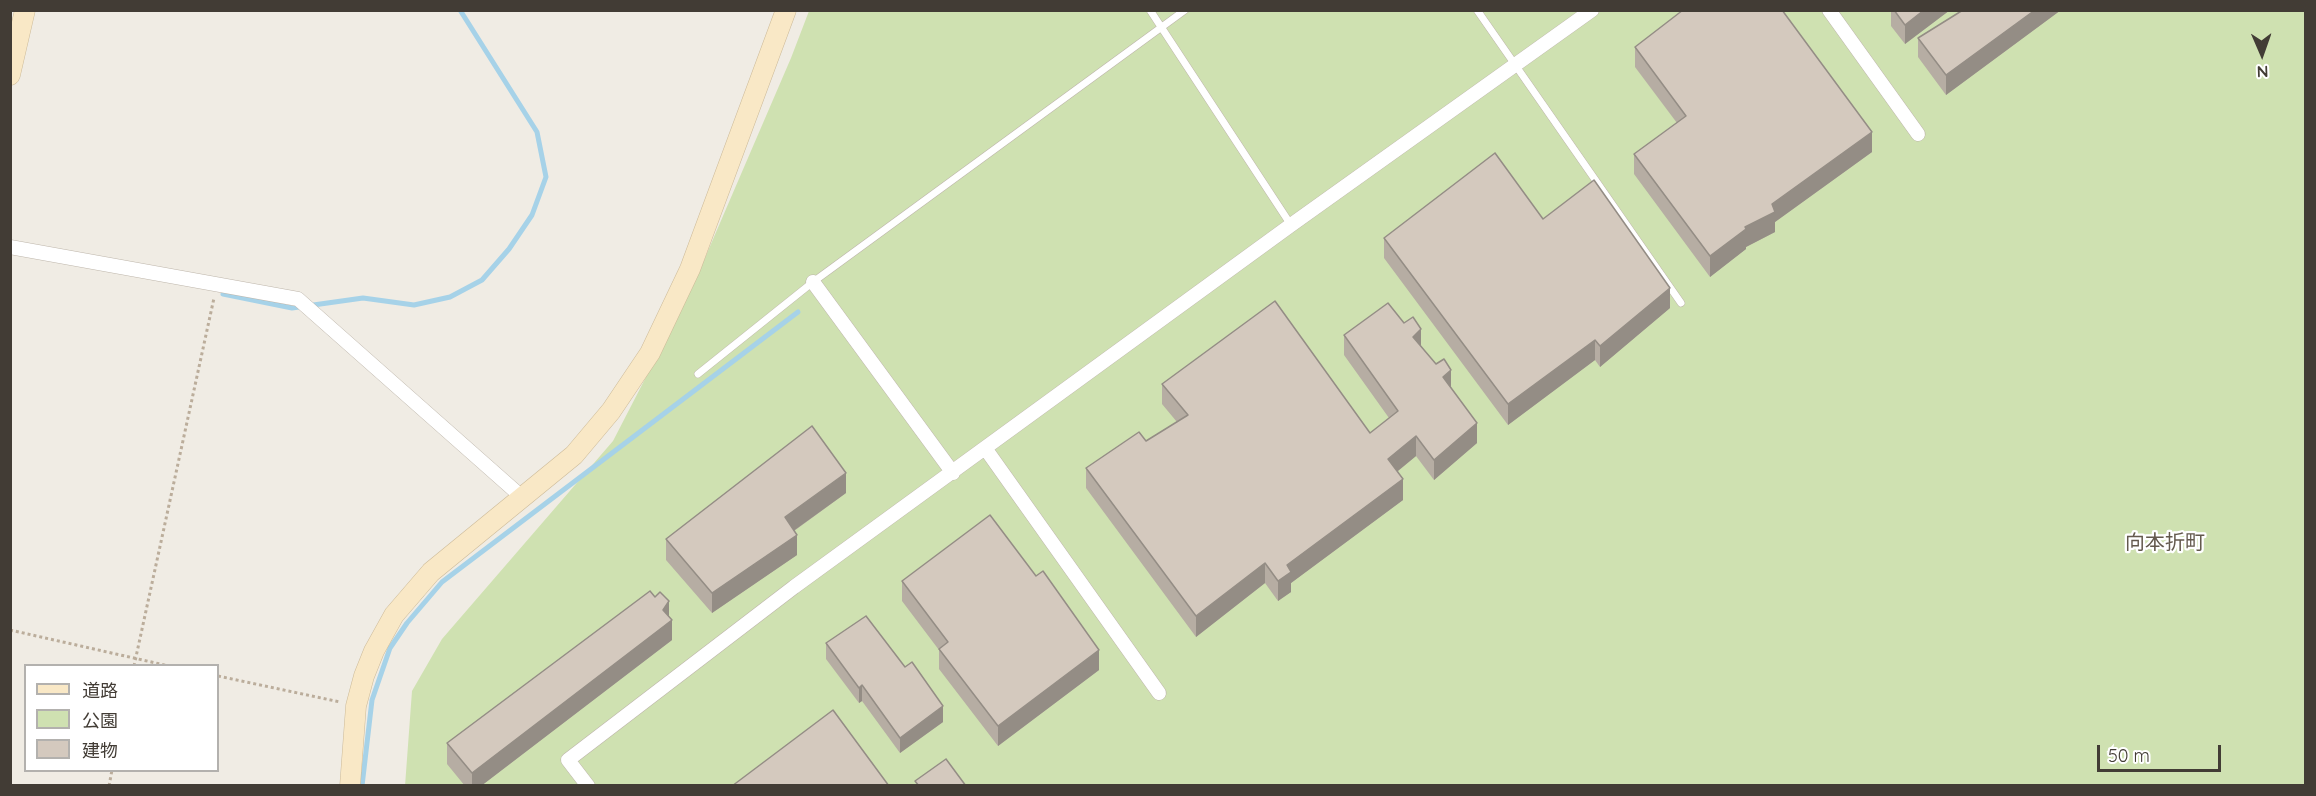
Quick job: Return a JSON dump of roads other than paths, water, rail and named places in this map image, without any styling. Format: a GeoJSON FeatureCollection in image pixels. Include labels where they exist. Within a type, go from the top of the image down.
{"type":"FeatureCollection","features":[{"type":"Feature","properties":{"kind":"street"},"geometry":{"type":"LineString","coordinates":[[10,75],[25,10]]}},
{"type":"Feature","properties":{"kind":"street"},"geometry":{"type":"LineString","coordinates":[[350,786],[356,706],[374,651],[394,615],[431,572],[574,455],[611,411],[650,353],[690,269],[786,10]]}},
{"type":"Feature","properties":{"kind":"street"},"geometry":{"type":"LineString","coordinates":[[588,786],[568,760],[794,586],[1514,64],[1592,10]]}},
{"type":"Feature","properties":{"kind":"street"},"geometry":{"type":"LineString","coordinates":[[1829,10],[1918,134]]}},
{"type":"Feature","properties":{"kind":"street"},"geometry":{"type":"LineString","coordinates":[[10,247],[298,299],[523,498]]}},
{"type":"Feature","properties":{"kind":"street"},"geometry":{"type":"LineString","coordinates":[[813,282],[953,472]]}},
{"type":"Feature","properties":{"kind":"street"},"geometry":{"type":"LineString","coordinates":[[985,448],[1159,693]]}},
{"type":"Feature","properties":{"kind":"lane"},"geometry":{"type":"LineString","coordinates":[[1150,10],[1291,225]]}},
{"type":"Feature","properties":{"kind":"lane"},"geometry":{"type":"LineString","coordinates":[[698,374],[813,282],[1185,10]]}},
{"type":"Feature","properties":{"kind":"lane"},"geometry":{"type":"LineString","coordinates":[[1477,10],[1681,303]]}},
{"type":"Feature","properties":{"kind":"waterway"},"geometry":{"type":"LineString","coordinates":[[223,294],[292,308],[363,298],[414,305],[450,297],[482,280],[509,249],[532,215],[546,177],[537,132],[460,10]]}},
{"type":"Feature","properties":{"kind":"waterway"},"geometry":{"type":"LineString","coordinates":[[362,786],[372,700],[390,648],[407,623],[442,582],[798,312]]}},
{"type":"Feature","properties":{"kind":"district","name":"向本折町"},"geometry":{"type":"Point","coordinates":[2165,543]}}]}
